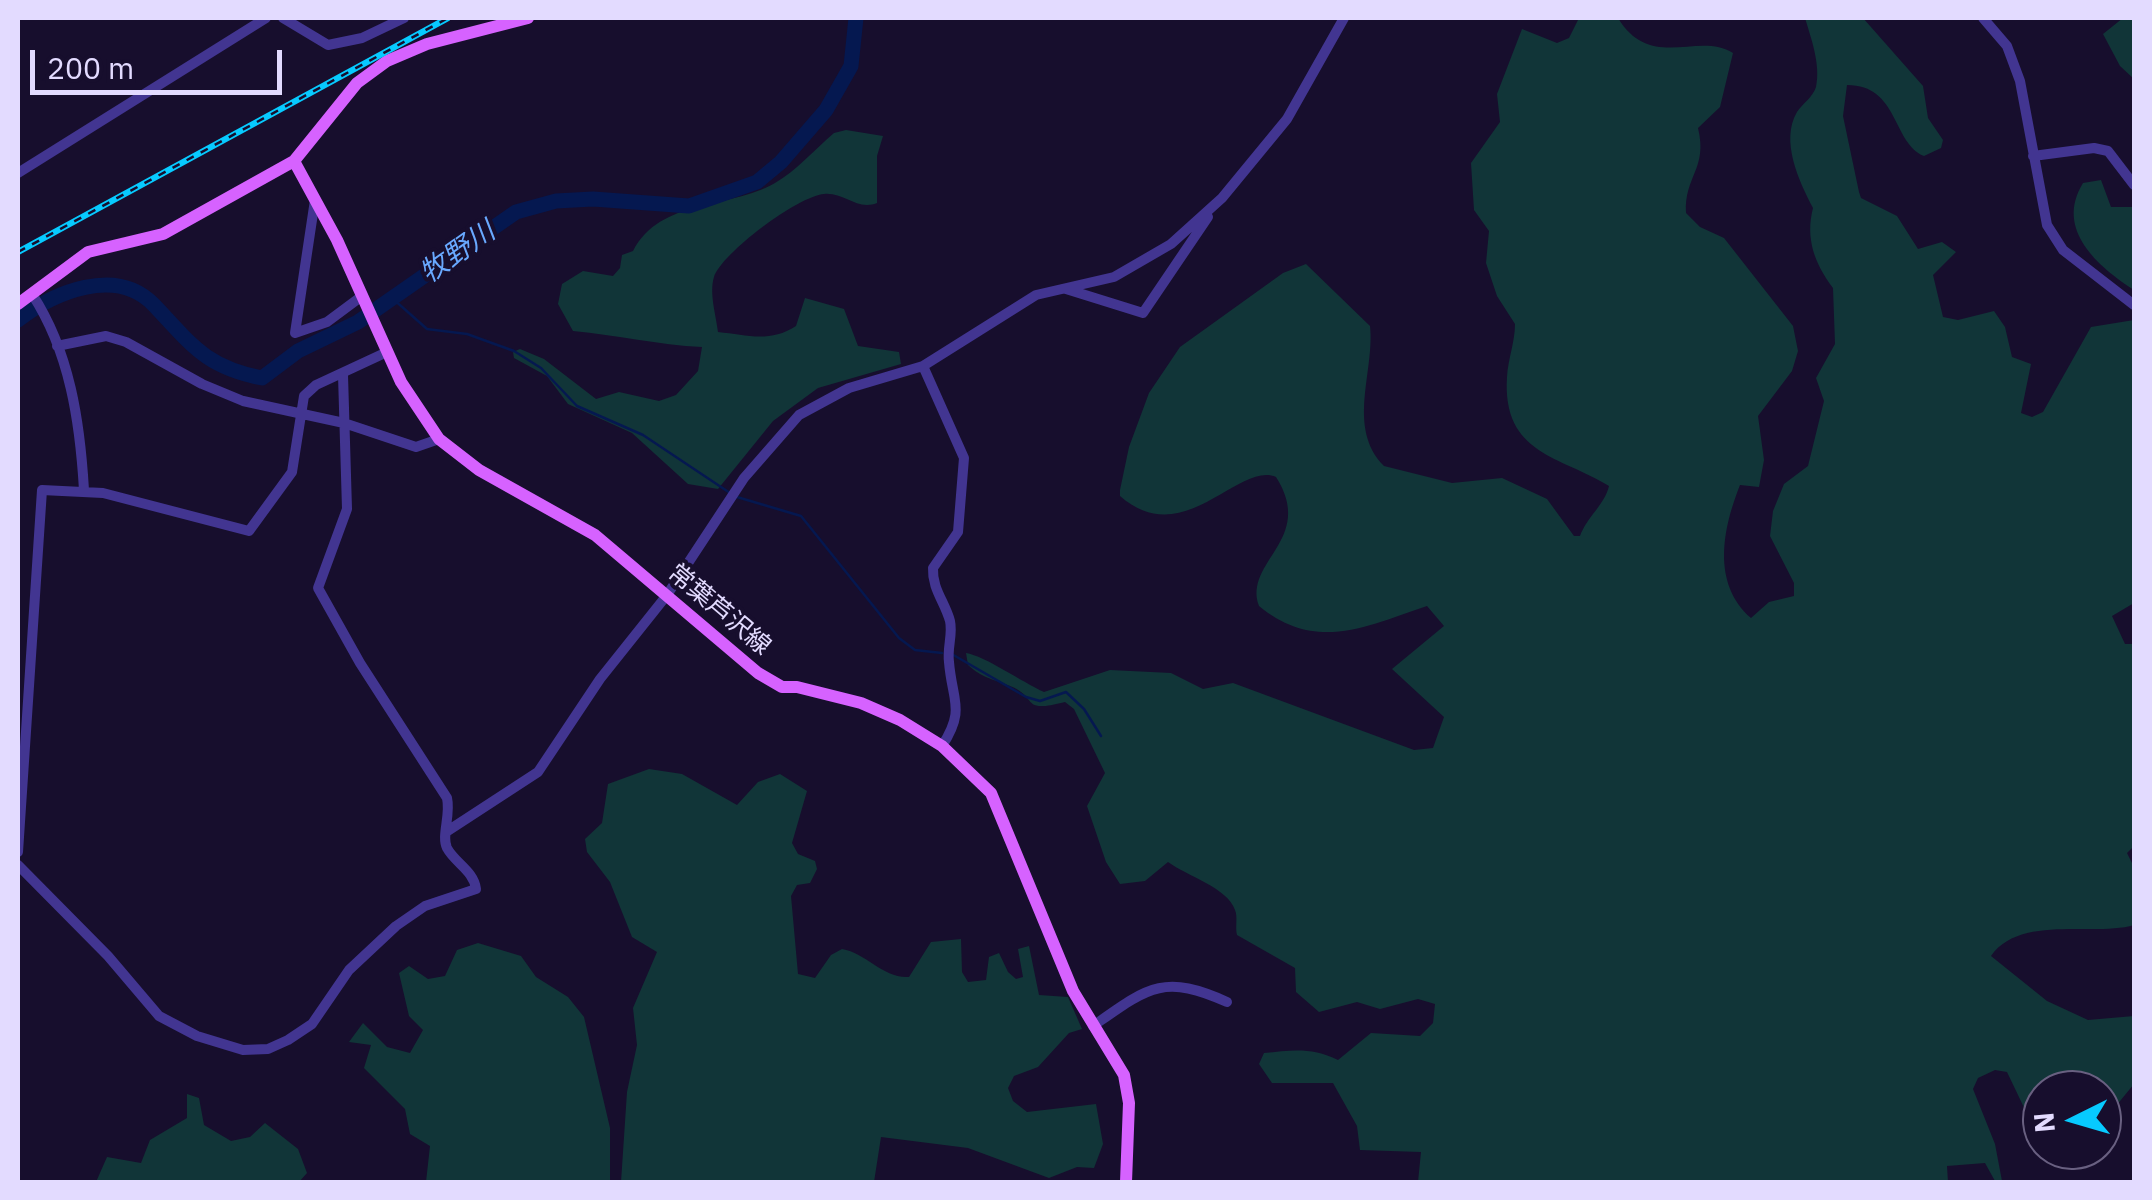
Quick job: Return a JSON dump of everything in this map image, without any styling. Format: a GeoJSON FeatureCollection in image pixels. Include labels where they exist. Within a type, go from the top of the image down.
{"type":"FeatureCollection","features":[{"type":"Feature","properties":{"kind":"main road"},"geometry":{"type":"LineString","coordinates":[[18,304],[34,297],[88,252],[164,234],[294,160],[358,83],[388,61],[427,44],[528,18]]}},
{"type":"Feature","properties":{"kind":"main road","name":"常葉芦沢線"},"geometry":{"type":"LineString","coordinates":[[294,160],[409,398],[439,439],[479,470],[595,535],[770,681],[880,710],[942,746],[980,780],[998,804],[1062,965],[1093,1026],[1119,1063],[1127,1090],[1126,1182]]}},
{"type":"Feature","properties":{"kind":"street"},"geometry":{"type":"LineString","coordinates":[[18,173],[266,18]]}},
{"type":"Feature","properties":{"kind":"street"},"geometry":{"type":"LineString","coordinates":[[283,18],[328,46],[362,38],[404,18]]}},
{"type":"Feature","properties":{"kind":"street"},"geometry":{"type":"LineString","coordinates":[[446,832],[538,772],[600,678],[667,595],[744,478],[799,415],[850,388],[923,366],[1036,295],[1114,277],[1171,244],[1216,203],[1287,120],[1344,18]]}},
{"type":"Feature","properties":{"kind":"street"},"geometry":{"type":"LineString","coordinates":[[1983,18],[2008,46],[2020,81],[2047,225],[2063,250],[2134,306]]}},
{"type":"Feature","properties":{"kind":"street"},"geometry":{"type":"LineString","coordinates":[[2033,156],[2108,151],[2134,186]]}},
{"type":"Feature","properties":{"kind":"street"},"geometry":{"type":"LineString","coordinates":[[315,200],[295,333],[327,322],[362,296]]}},
{"type":"Feature","properties":{"kind":"street"},"geometry":{"type":"LineString","coordinates":[[1065,289],[1143,314],[1216,203]]}},
{"type":"Feature","properties":{"kind":"street"},"geometry":{"type":"LineString","coordinates":[[34,297],[55,342],[80,424],[84,490]]}},
{"type":"Feature","properties":{"kind":"street"},"geometry":{"type":"LineString","coordinates":[[55,342],[116,339],[202,384],[244,401],[344,424],[416,447],[439,439]]}},
{"type":"Feature","properties":{"kind":"street"},"geometry":{"type":"LineString","coordinates":[[18,852],[42,490],[84,490],[250,531],[292,472],[304,396],[316,385],[387,352]]}},
{"type":"Feature","properties":{"kind":"street"},"geometry":{"type":"LineString","coordinates":[[923,366],[964,458],[958,532],[933,568],[936,592],[950,622],[949,662],[958,705],[954,727],[942,746]]}},
{"type":"Feature","properties":{"kind":"street"},"geometry":{"type":"LineString","coordinates":[[18,866],[170,1024],[243,1050],[268,1049],[312,1024],[350,970],[396,926],[425,906],[476,889],[476,881],[447,849],[451,815],[448,798],[360,664],[318,588],[345,523],[343,375]]}},
{"type":"Feature","properties":{"kind":"street"},"geometry":{"type":"LineString","coordinates":[[1093,1026],[1140,993],[1176,983],[1227,1002]]}},
{"type":"Feature","properties":{"kind":"green space"},"geometry":{"type":"Polygon","coordinates":[[[1579,18],[1618,18],[1645,43],[1675,48],[1719,47],[1733,53],[1720,107],[1698,128],[1700,153],[1688,190],[1686,213],[1700,227],[1724,238],[1793,326],[1798,351],[1792,371],[1758,416],[1764,460],[1759,487],[1740,485],[1725,537],[1725,572],[1730,588],[1751,618],[1769,602],[1794,596],[1794,583],[1770,536],[1773,511],[1784,484],[1808,466],[1824,401],[1816,378],[1835,344],[1833,288],[1813,251],[1813,208],[1791,148],[1792,123],[1815,91],[1817,79],[1815,52],[1805,18],[1863,18],[1923,86],[1928,118],[1943,140],[1941,148],[1924,156],[1906,139],[1876,94],[1847,85],[1843,116],[1859,192],[1861,198],[1897,216],[1918,249],[1942,242],[1956,252],[1933,275],[1943,317],[1958,320],[1994,311],[2005,327],[2012,357],[2031,364],[2021,413],[2032,417],[2043,412],[2091,327],[2134,320],[2134,603],[2112,616],[2125,644],[2134,644],[2134,846],[2127,853],[2134,867],[2134,925],[2020,935],[1991,956],[2047,1001],[2088,1020],[2134,1016],[2134,1084],[2122,1099],[2122,1070],[2022,1070],[2022,1103],[2007,1072],[1995,1070],[1978,1078],[1973,1089],[1995,1144],[2002,1181],[1995,1181],[1985,1163],[1947,1166],[1948,1182],[1418,1182],[1421,1152],[1360,1150],[1357,1126],[1333,1083],[1272,1083],[1259,1064],[1264,1053],[1293,1050],[1338,1060],[1371,1033],[1420,1036],[1433,1023],[1435,1004],[1418,999],[1380,1009],[1357,1002],[1319,1012],[1296,992],[1295,968],[1237,935],[1235,910],[1216,889],[1168,862],[1145,881],[1120,884],[1106,862],[1087,806],[1105,773],[1074,709],[1065,702],[1035,705],[1019,690],[983,676],[968,665],[966,653],[1044,692],[1110,670],[1171,673],[1203,689],[1233,683],[1414,750],[1433,748],[1444,717],[1392,669],[1444,626],[1427,606],[1363,627],[1321,632],[1301,629],[1259,606],[1257,590],[1261,576],[1284,534],[1288,517],[1286,499],[1276,477],[1245,481],[1208,502],[1166,514],[1144,511],[1120,496],[1120,490],[1129,447],[1149,393],[1180,347],[1283,273],[1306,264],[1370,326],[1364,417],[1366,434],[1384,466],[1452,483],[1502,478],[1547,499],[1574,536],[1580,536],[1609,486],[1538,449],[1514,423],[1507,377],[1515,324],[1497,296],[1486,263],[1489,231],[1474,210],[1471,163],[1500,122],[1497,94],[1522,29],[1557,43],[1569,38],[1579,18]]]}},
{"type":"Feature","properties":{"kind":"green space"},"geometry":{"type":"Polygon","coordinates":[[[2123,18],[2134,18],[2134,79],[2120,66],[2103,34],[2123,18]]]}},
{"type":"Feature","properties":{"kind":"green space"},"geometry":{"type":"Polygon","coordinates":[[[846,130],[883,136],[877,156],[877,203],[863,205],[831,194],[812,197],[745,241],[714,277],[718,332],[777,335],[796,326],[805,298],[844,309],[858,346],[899,352],[901,364],[818,388],[773,421],[718,489],[688,484],[632,433],[568,404],[547,376],[514,358],[513,352],[520,349],[544,359],[596,399],[619,392],[659,401],[676,395],[698,371],[702,347],[573,331],[558,304],[562,284],[583,271],[613,276],[620,268],[622,255],[633,251],[660,222],[775,183],[834,133],[846,130]]]}},
{"type":"Feature","properties":{"kind":"green space"},"geometry":{"type":"Polygon","coordinates":[[[2101,180],[2111,207],[2134,207],[2134,290],[2095,258],[2077,231],[2075,200],[2083,183],[2101,180]]]}},
{"type":"Feature","properties":{"kind":"green space"},"geometry":{"type":"Polygon","coordinates":[[[649,769],[682,774],[737,805],[758,782],[780,774],[807,791],[792,843],[798,854],[815,861],[817,869],[810,883],[797,885],[791,896],[798,974],[815,978],[831,955],[842,949],[891,974],[909,977],[931,942],[961,939],[962,972],[968,982],[986,980],[989,957],[999,953],[1016,979],[1023,977],[1018,949],[1029,946],[1039,995],[1068,997],[1082,1029],[1069,1033],[1038,1067],[1014,1076],[1008,1088],[1013,1101],[1027,1112],[1096,1104],[1103,1144],[1094,1168],[1077,1167],[1049,1178],[968,1148],[881,1137],[874,1182],[621,1182],[627,1092],[637,1045],[633,1008],[657,952],[632,937],[610,882],[587,852],[585,839],[602,823],[608,784],[649,769]]]}},
{"type":"Feature","properties":{"kind":"green space"},"geometry":{"type":"Polygon","coordinates":[[[478,943],[521,956],[536,977],[568,997],[584,1017],[610,1128],[610,1182],[426,1182],[430,1146],[410,1134],[405,1109],[364,1068],[371,1045],[349,1042],[363,1023],[387,1047],[410,1053],[423,1030],[409,1016],[399,973],[409,966],[428,979],[445,976],[457,950],[478,943]]]}},
{"type":"Feature","properties":{"kind":"green space"},"geometry":{"type":"Polygon","coordinates":[[[187,1094],[199,1098],[204,1125],[231,1141],[250,1137],[265,1123],[298,1149],[307,1173],[299,1182],[96,1182],[107,1157],[141,1163],[150,1140],[187,1118],[187,1094]]]}},
{"type":"Feature","properties":{"kind":"waterway","name":"牧野川"},"geometry":{"type":"LineString","coordinates":[[18,320],[66,293],[103,285],[122,287],[139,293],[154,305],[200,352],[226,367],[262,378],[298,351],[358,322],[516,212],[556,201],[593,199],[689,206],[757,182],[781,162],[826,110],[851,66],[856,18]]}},
{"type":"Feature","properties":{"kind":"waterway"},"geometry":{"type":"LineString","coordinates":[[392,298],[427,329],[467,334],[514,351],[541,368],[577,406],[643,435],[730,493]]}},
{"type":"Feature","properties":{"kind":"waterway"},"geometry":{"type":"LineString","coordinates":[[737,497],[801,516],[899,638],[915,650],[942,653]]}},
{"type":"Feature","properties":{"kind":"waterway"},"geometry":{"type":"LineString","coordinates":[[950,653],[1026,697],[1040,701],[1066,692],[1084,709],[1101,736]]}},
{"type":"Feature","properties":{"kind":"railway"},"geometry":{"type":"LineString","coordinates":[[18,252],[448,18]]}}]}
